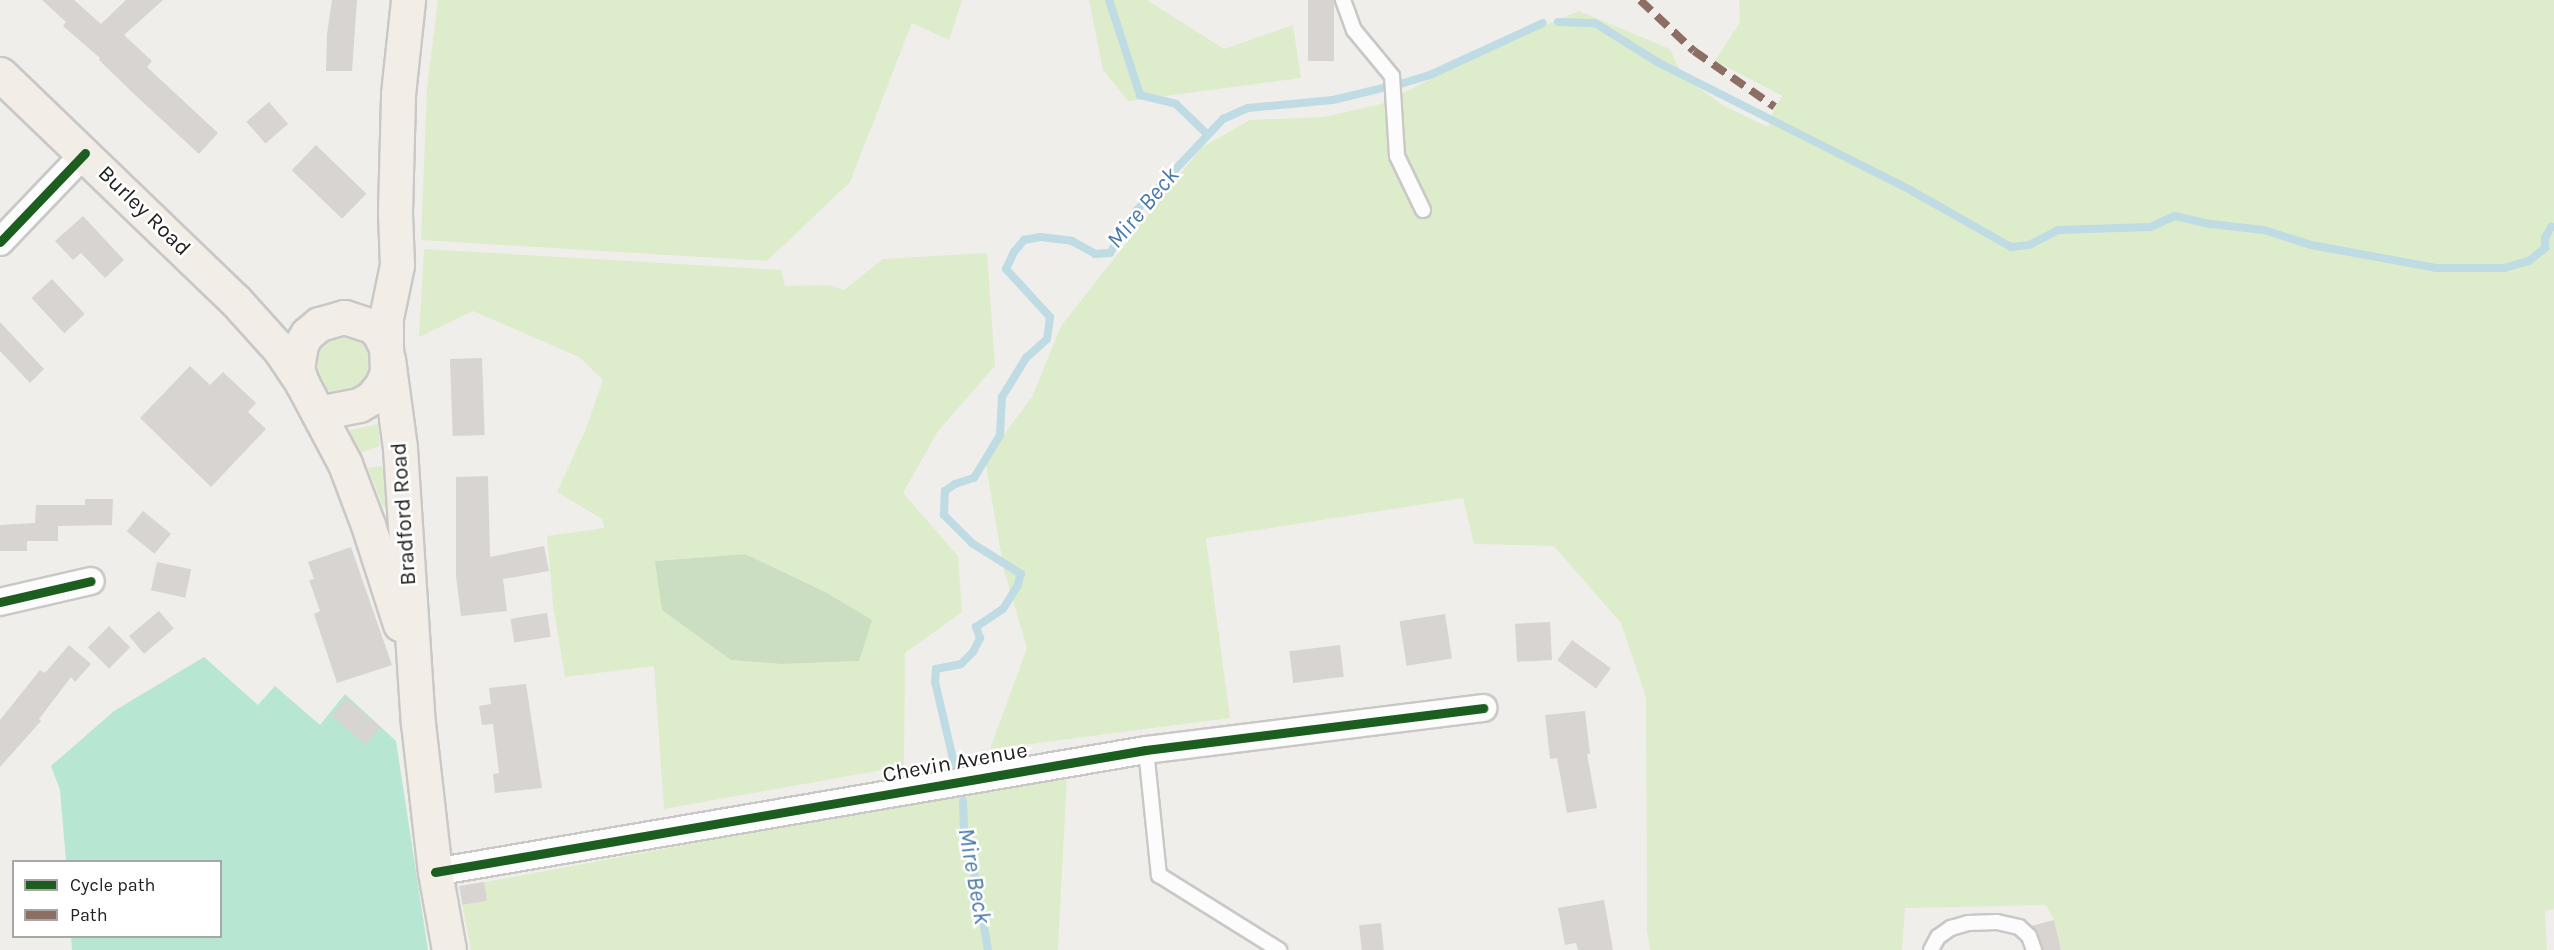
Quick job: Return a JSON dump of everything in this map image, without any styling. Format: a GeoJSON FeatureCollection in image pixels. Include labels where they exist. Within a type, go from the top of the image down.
{"type":"FeatureCollection","features":[{"type":"Feature","properties":{"kind":"main road"},"geometry":{"type":"LineString","coordinates":[[395,212],[376,287],[363,306],[307,334],[298,352],[297,368],[302,383],[318,413],[359,405],[371,398],[381,386],[387,373],[386,318],[397,265],[395,212],[398,94],[408,0]]}},
{"type":"Feature","properties":{"kind":"main road","name":"Burley Road"},"geometry":{"type":"LineString","coordinates":[[0,74],[85,153],[235,300],[280,350],[302,383]]}},
{"type":"Feature","properties":{"kind":"main road","name":"Burley Road"},"geometry":{"type":"LineString","coordinates":[[235,300],[277,320],[299,324],[332,320]]}},
{"type":"Feature","properties":{"kind":"main road"},"geometry":{"type":"LineString","coordinates":[[332,320],[372,326],[379,333],[387,353]]}},
{"type":"Feature","properties":{"kind":"main road","name":"Bradford Road"},"geometry":{"type":"LineString","coordinates":[[387,353],[401,459],[409,560],[413,669],[435,872],[449,950]]}},
{"type":"Feature","properties":{"kind":"main road","name":"Bradford Road"},"geometry":{"type":"LineString","coordinates":[[318,413],[345,464],[364,514],[413,669]]}},
{"type":"Feature","properties":{"kind":"street"},"geometry":{"type":"LineString","coordinates":[[0,242],[85,153]]}},
{"type":"Feature","properties":{"kind":"street"},"geometry":{"type":"LineString","coordinates":[[0,602],[91,581]]}},
{"type":"Feature","properties":{"kind":"street","name":"Chevin Avenue"},"geometry":{"type":"LineString","coordinates":[[435,872],[1146,750],[1483,708]]}},
{"type":"Feature","properties":{"kind":"lane"},"geometry":{"type":"LineString","coordinates":[[1343,0],[1354,30],[1392,76],[1397,156],[1423,210]]}},
{"type":"Feature","properties":{"kind":"lane"},"geometry":{"type":"LineString","coordinates":[[1146,750],[1159,875],[1279,950]]}},
{"type":"Feature","properties":{"kind":"lane"},"geometry":{"type":"LineString","coordinates":[[1931,950],[1938,937],[1951,928],[1968,923],[1997,922],[2019,927],[2029,936],[2034,950]]}},
{"type":"Feature","properties":{"kind":"green space"},"geometry":{"type":"Polygon","coordinates":[[[438,0],[962,0],[949,40],[912,23],[850,182],[767,261],[421,240],[427,88],[438,0]]]}},
{"type":"Feature","properties":{"kind":"green space"},"geometry":{"type":"Polygon","coordinates":[[[1089,0],[1147,0],[1224,49],[1293,25],[1301,78],[1128,101],[1103,70],[1089,0]]]}},
{"type":"Feature","properties":{"kind":"green space"},"geometry":{"type":"Polygon","coordinates":[[[1739,0],[2554,0],[2554,909],[2545,911],[2547,950],[2061,950],[2054,920],[2046,905],[1905,908],[1902,950],[1650,950],[1647,930],[1646,697],[1621,623],[1554,546],[1474,544],[1463,498],[1206,538],[1230,718],[990,749],[1027,648],[1004,570],[985,460],[1032,397],[1061,326],[1201,148],[1250,120],[1324,117],[1381,104],[1509,40],[1579,11],[1670,49],[1683,77],[1724,106],[1768,127],[1775,107],[1783,96],[1715,61],[1740,22],[1739,0]]]}},
{"type":"Feature","properties":{"kind":"green space"},"geometry":{"type":"Polygon","coordinates":[[[424,249],[781,270],[785,286],[829,285],[844,290],[883,259],[987,253],[995,366],[938,431],[903,493],[958,556],[962,612],[905,653],[904,766],[664,809],[654,666],[565,677],[553,605],[547,536],[604,528],[602,519],[557,492],[585,431],[603,380],[579,357],[473,311],[419,337],[424,249]],[[745,554],[655,561],[731,660],[781,664],[859,661],[745,554]]]}},
{"type":"Feature","properties":{"kind":"green space"},"geometry":{"type":"Polygon","coordinates":[[[349,335],[368,344],[374,354],[369,387],[332,394],[317,379],[316,357],[328,340],[349,335]]]}},
{"type":"Feature","properties":{"kind":"green space"},"geometry":{"type":"Polygon","coordinates":[[[378,424],[380,446],[360,453],[345,431],[378,424]]]}},
{"type":"Feature","properties":{"kind":"green space"},"geometry":{"type":"Polygon","coordinates":[[[382,466],[390,505],[383,507],[368,468],[382,466]]]}},
{"type":"Feature","properties":{"kind":"green space"},"geometry":{"type":"Polygon","coordinates":[[[745,554],[825,592],[872,620],[859,661],[781,664],[731,660],[662,610],[655,561],[745,554]]]}},
{"type":"Feature","properties":{"kind":"green space"},"geometry":{"type":"Polygon","coordinates":[[[204,657],[258,705],[275,686],[320,725],[345,694],[396,741],[428,950],[72,950],[71,938],[222,938],[222,860],[66,860],[60,790],[51,766],[114,711],[204,657]]]}},
{"type":"Feature","properties":{"kind":"green space"},"geometry":{"type":"Polygon","coordinates":[[[1067,774],[1058,950],[471,950],[459,887],[1067,774]]]}},
{"type":"Feature","properties":{"kind":"building"},"geometry":{"type":"Polygon","coordinates":[[[42,0],[74,0],[101,24],[126,0],[163,0],[124,35],[152,61],[147,67],[218,133],[199,154],[134,94],[99,60],[100,58],[63,26],[66,22],[42,0]]]}},
{"type":"Feature","properties":{"kind":"building"},"geometry":{"type":"Polygon","coordinates":[[[332,0],[357,0],[352,71],[326,71],[327,34],[332,0]]]}},
{"type":"Feature","properties":{"kind":"building"},"geometry":{"type":"Polygon","coordinates":[[[1308,0],[1334,0],[1334,61],[1308,61],[1308,0]]]}},
{"type":"Feature","properties":{"kind":"building"},"geometry":{"type":"Polygon","coordinates":[[[269,102],[288,124],[265,144],[246,122],[269,102]]]}},
{"type":"Feature","properties":{"kind":"building"},"geometry":{"type":"Polygon","coordinates":[[[316,145],[366,194],[342,219],[292,170],[316,145]]]}},
{"type":"Feature","properties":{"kind":"building"},"geometry":{"type":"Polygon","coordinates":[[[83,216],[124,260],[105,278],[81,253],[73,260],[55,241],[83,216]]]}},
{"type":"Feature","properties":{"kind":"building"},"geometry":{"type":"Polygon","coordinates":[[[52,279],[85,314],[64,333],[32,298],[52,279]]]}},
{"type":"Feature","properties":{"kind":"building"},"geometry":{"type":"Polygon","coordinates":[[[0,322],[44,369],[30,383],[0,351],[0,322]]]}},
{"type":"Feature","properties":{"kind":"building"},"geometry":{"type":"Polygon","coordinates":[[[482,358],[485,435],[453,436],[450,359],[482,358]]]}},
{"type":"Feature","properties":{"kind":"building"},"geometry":{"type":"Polygon","coordinates":[[[190,366],[210,385],[223,372],[256,403],[248,412],[266,429],[211,487],[140,418],[190,366]]]}},
{"type":"Feature","properties":{"kind":"building"},"geometry":{"type":"Polygon","coordinates":[[[488,476],[490,557],[544,546],[549,571],[503,579],[507,611],[461,616],[456,576],[456,477],[488,476]]]}},
{"type":"Feature","properties":{"kind":"building"},"geometry":{"type":"Polygon","coordinates":[[[85,499],[113,499],[112,525],[58,526],[58,541],[27,541],[27,551],[0,551],[0,525],[35,523],[36,505],[85,505],[85,499]]]}},
{"type":"Feature","properties":{"kind":"building"},"geometry":{"type":"Polygon","coordinates":[[[143,511],[171,534],[155,554],[127,531],[143,511]]]}},
{"type":"Feature","properties":{"kind":"building"},"geometry":{"type":"Polygon","coordinates":[[[351,547],[392,665],[337,683],[314,614],[320,611],[309,580],[314,579],[308,562],[351,547]]]}},
{"type":"Feature","properties":{"kind":"building"},"geometry":{"type":"Polygon","coordinates":[[[157,562],[191,569],[185,598],[151,590],[157,562]]]}},
{"type":"Feature","properties":{"kind":"building"},"geometry":{"type":"Polygon","coordinates":[[[159,611],[174,629],[144,654],[129,636],[159,611]]]}},
{"type":"Feature","properties":{"kind":"building"},"geometry":{"type":"Polygon","coordinates":[[[547,613],[551,637],[514,642],[510,619],[547,613]]]}},
{"type":"Feature","properties":{"kind":"building"},"geometry":{"type":"Polygon","coordinates":[[[1445,614],[1452,658],[1407,666],[1400,621],[1445,614]]]}},
{"type":"Feature","properties":{"kind":"building"},"geometry":{"type":"Polygon","coordinates":[[[1550,622],[1552,660],[1517,662],[1515,624],[1550,622]]]}},
{"type":"Feature","properties":{"kind":"building"},"geometry":{"type":"Polygon","coordinates":[[[109,626],[130,647],[109,668],[88,647],[109,626]]]}},
{"type":"Feature","properties":{"kind":"building"},"geometry":{"type":"Polygon","coordinates":[[[1572,640],[1611,668],[1596,688],[1557,660],[1572,640]]]}},
{"type":"Feature","properties":{"kind":"building"},"geometry":{"type":"Polygon","coordinates":[[[69,645],[91,664],[75,682],[71,677],[39,719],[41,721],[0,767],[0,720],[40,670],[45,673],[69,645]]]}},
{"type":"Feature","properties":{"kind":"building"},"geometry":{"type":"Polygon","coordinates":[[[1340,645],[1344,677],[1293,683],[1289,651],[1340,645]]]}},
{"type":"Feature","properties":{"kind":"building"},"geometry":{"type":"Polygon","coordinates":[[[526,684],[542,788],[495,793],[493,774],[499,773],[493,724],[482,725],[479,706],[491,704],[489,688],[526,684]]]}},
{"type":"Feature","properties":{"kind":"building"},"geometry":{"type":"Polygon","coordinates":[[[346,698],[380,727],[366,745],[331,716],[346,698]]]}},
{"type":"Feature","properties":{"kind":"building"},"geometry":{"type":"Polygon","coordinates":[[[1585,711],[1590,754],[1587,754],[1597,808],[1567,813],[1557,758],[1550,759],[1545,715],[1585,711]]]}},
{"type":"Feature","properties":{"kind":"building"},"geometry":{"type":"Polygon","coordinates":[[[484,882],[487,901],[462,905],[459,886],[484,882]]]}},
{"type":"Feature","properties":{"kind":"building"},"geometry":{"type":"Polygon","coordinates":[[[1604,900],[1613,950],[1578,950],[1576,943],[1565,945],[1558,908],[1604,900]]]}},
{"type":"Feature","properties":{"kind":"building"},"geometry":{"type":"Polygon","coordinates":[[[2054,920],[2061,950],[2043,950],[2037,933],[2031,926],[2054,920]]]}},
{"type":"Feature","properties":{"kind":"building"},"geometry":{"type":"Polygon","coordinates":[[[1381,923],[1384,950],[1362,950],[1359,925],[1381,923]]]}},
{"type":"Feature","properties":{"kind":"waterway"},"geometry":{"type":"LineString","coordinates":[[1109,0],[1140,95],[1176,104],[1207,134]]}},
{"type":"Feature","properties":{"kind":"waterway"},"geometry":{"type":"LineString","coordinates":[[1558,22],[1595,23],[1659,63],[1912,191],[2011,247],[2029,245],[2058,230],[2150,227],[2175,216],[2211,224],[2264,230],[2311,245],[2436,268],[2504,268],[2529,261],[2545,248],[2545,238],[2551,227],[2554,227]]}},
{"type":"Feature","properties":{"kind":"waterway"},"geometry":{"type":"LineString","coordinates":[[1397,85],[1430,75],[1543,23]]}},
{"type":"Feature","properties":{"kind":"waterway","name":"Mire Beck"},"geometry":{"type":"LineString","coordinates":[[954,763],[935,682],[936,669],[961,664],[973,652],[980,638],[976,627],[1003,609],[1017,587],[1021,574],[972,543],[944,515],[945,491],[955,484],[974,478],[1000,435],[1002,397],[1026,358],[1047,339],[1050,317],[1006,269],[1014,252],[1024,240],[1041,237],[1072,241],[1095,254],[1110,253],[1136,211],[1223,119],[1248,108],[1333,100],[1387,87]]}},
{"type":"Feature","properties":{"kind":"waterway","name":"Mire Beck"},"geometry":{"type":"LineString","coordinates":[[963,801],[964,835],[977,885],[988,950]]}},
{"type":"Feature","properties":{"kind":"marked path"},"geometry":{"type":"LineString","coordinates":[[1640,0],[1694,51],[1775,107]]}},
{"type":"Feature","properties":{"kind":"cycle path"},"geometry":{"type":"LineString","coordinates":[[0,242],[85,153]]}},
{"type":"Feature","properties":{"kind":"cycle path"},"geometry":{"type":"LineString","coordinates":[[0,602],[91,581]]}},
{"type":"Feature","properties":{"kind":"cycle path"},"geometry":{"type":"LineString","coordinates":[[435,872],[1146,750],[1483,708]]}}]}
